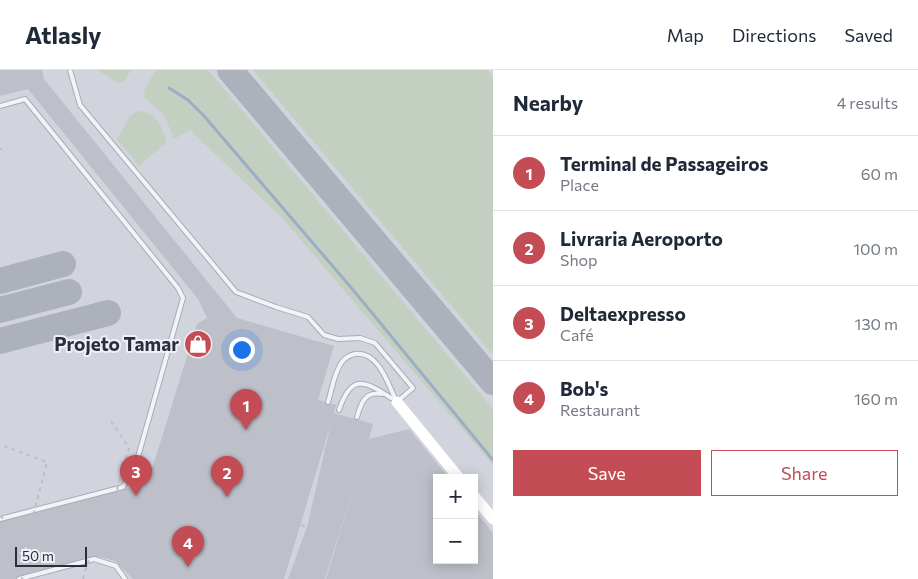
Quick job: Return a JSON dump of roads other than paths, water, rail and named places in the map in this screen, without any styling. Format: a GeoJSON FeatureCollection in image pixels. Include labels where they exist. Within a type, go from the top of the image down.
{"type":"FeatureCollection","features":[{"type":"Feature","properties":{"kind":"main road"},"geometry":{"type":"LineString","coordinates":[[394,400],[456,474]]}},
{"type":"Feature","properties":{"kind":"main road"},"geometry":{"type":"LineString","coordinates":[[478,501],[493,519]]}},
{"type":"Feature","properties":{"kind":"lane"},"geometry":{"type":"LineString","coordinates":[[70,70],[80,105],[236,292],[308,317],[324,335],[338,339],[360,338],[375,343],[413,388],[394,400]]}},
{"type":"Feature","properties":{"kind":"lane"},"geometry":{"type":"LineString","coordinates":[[0,106],[25,99],[178,288],[183,298],[136,464],[123,487],[1,518]]}},
{"type":"Feature","properties":{"kind":"lane"},"geometry":{"type":"LineString","coordinates":[[328,402],[339,367],[344,359],[360,354],[368,356],[382,371],[388,381],[394,400]]}},
{"type":"Feature","properties":{"kind":"lane"},"geometry":{"type":"LineString","coordinates":[[340,410],[344,394],[355,384],[370,385],[394,400]]}},
{"type":"Feature","properties":{"kind":"lane"},"geometry":{"type":"LineString","coordinates":[[357,416],[361,403],[368,396],[379,394],[394,400]]}},
{"type":"Feature","properties":{"kind":"lane"},"geometry":{"type":"LineString","coordinates":[[21,578],[94,559],[116,566],[125,579]]}},
{"type":"Feature","properties":{"kind":"waterway"},"geometry":{"type":"LineString","coordinates":[[169,88],[188,100],[204,116],[354,291],[493,460]]}},
{"type":"Feature","properties":{"kind":"place","name":"Projeto Tamar"},"geometry":{"type":"Point","coordinates":[198,344]}},
{"type":"Feature","properties":{"kind":"place","name":"Terminal de Passageiros"},"geometry":{"type":"Point","coordinates":[246,430]}},
{"type":"Feature","properties":{"kind":"place","name":"Deltaexpresso"},"geometry":{"type":"Point","coordinates":[136,496]}},
{"type":"Feature","properties":{"kind":"place","name":"Livraria Aeroporto"},"geometry":{"type":"Point","coordinates":[227,497]}},
{"type":"Feature","properties":{"kind":"place","name":"Bob's"},"geometry":{"type":"Point","coordinates":[188,567]}}]}
